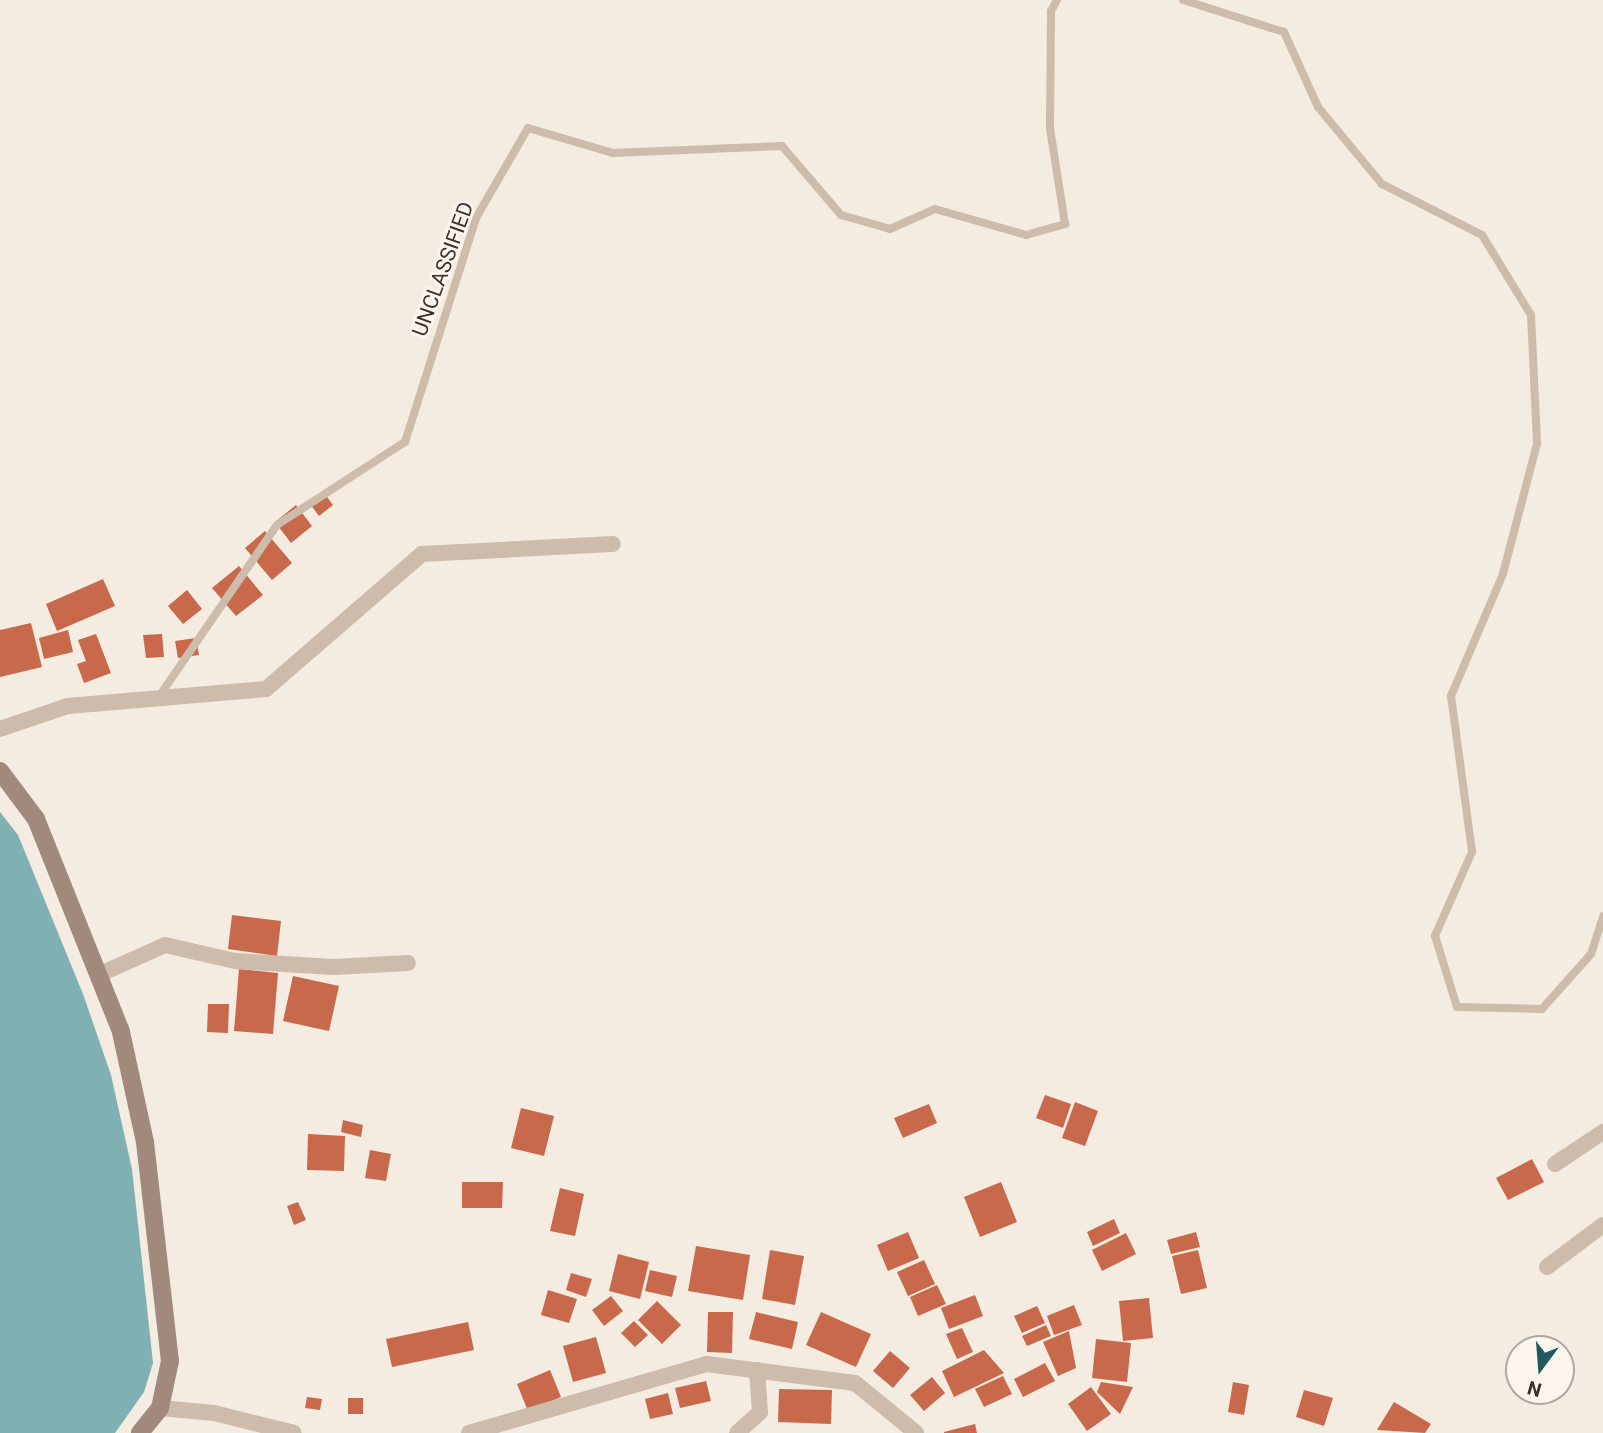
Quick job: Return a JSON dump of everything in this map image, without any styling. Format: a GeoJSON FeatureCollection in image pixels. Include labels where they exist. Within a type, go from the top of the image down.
{"type":"FeatureCollection","features":[{"type":"Feature","properties":{"kind":"main road"},"geometry":{"type":"LineString","coordinates":[[0,771],[36,819],[121,1032],[145,1142],[170,1360],[160,1408],[139,1433]]}},
{"type":"Feature","properties":{"kind":"street"},"geometry":{"type":"LineString","coordinates":[[0,729],[68,705],[266,689],[422,554],[613,544]]}},
{"type":"Feature","properties":{"kind":"street"},"geometry":{"type":"LineString","coordinates":[[98,975],[165,945],[235,961],[334,967],[408,962]]}},
{"type":"Feature","properties":{"kind":"street"},"geometry":{"type":"LineString","coordinates":[[1555,1164],[1603,1132]]}},
{"type":"Feature","properties":{"kind":"street"},"geometry":{"type":"LineString","coordinates":[[1547,1267],[1603,1225]]}},
{"type":"Feature","properties":{"kind":"street"},"geometry":{"type":"LineString","coordinates":[[469,1433],[512,1427],[706,1364],[855,1383],[915,1433]]}},
{"type":"Feature","properties":{"kind":"street"},"geometry":{"type":"LineString","coordinates":[[737,1433],[760,1412],[757,1370]]}},
{"type":"Feature","properties":{"kind":"street"},"geometry":{"type":"LineString","coordinates":[[160,1408],[214,1413],[294,1433]]}},
{"type":"Feature","properties":{"kind":"lane","name":"UNCLASSIFIED"},"geometry":{"type":"LineString","coordinates":[[158,698],[277,525],[405,442],[476,218],[528,128],[613,153],[782,146],[841,215],[890,229],[935,209],[1026,235],[1065,224],[1050,128],[1051,11],[1057,0]]}},
{"type":"Feature","properties":{"kind":"lane"},"geometry":{"type":"LineString","coordinates":[[1183,0],[1284,32],[1318,107],[1382,184],[1482,235],[1531,315],[1537,444],[1503,574],[1451,696],[1472,852],[1435,936],[1457,1007],[1542,1009],[1591,954],[1603,916]]}},
{"type":"Feature","properties":{"kind":"water"},"geometry":{"type":"Polygon","coordinates":[[[0,812],[18,835],[83,994],[111,1075],[132,1169],[153,1363],[144,1392],[115,1433],[0,1433],[0,812]]]}},
{"type":"Feature","properties":{"kind":"building"},"geometry":{"type":"Polygon","coordinates":[[[324,493],[333,505],[319,516],[310,504],[324,493]]]}},
{"type":"Feature","properties":{"kind":"building"},"geometry":{"type":"Polygon","coordinates":[[[296,505],[312,526],[291,543],[275,522],[296,505]]]}},
{"type":"Feature","properties":{"kind":"building"},"geometry":{"type":"Polygon","coordinates":[[[265,531],[292,563],[272,580],[245,548],[265,531]]]}},
{"type":"Feature","properties":{"kind":"building"},"geometry":{"type":"Polygon","coordinates":[[[239,566],[263,595],[236,616],[212,588],[239,566]]]}},
{"type":"Feature","properties":{"kind":"building"},"geometry":{"type":"Polygon","coordinates":[[[103,579],[115,606],[57,631],[46,604],[103,579]]]}},
{"type":"Feature","properties":{"kind":"building"},"geometry":{"type":"Polygon","coordinates":[[[187,590],[202,609],[183,624],[168,606],[187,590]]]}},
{"type":"Feature","properties":{"kind":"building"},"geometry":{"type":"Polygon","coordinates":[[[31,623],[42,667],[0,677],[0,630],[31,623]]]}},
{"type":"Feature","properties":{"kind":"building"},"geometry":{"type":"Polygon","coordinates":[[[68,630],[73,652],[44,659],[39,638],[68,630]]]}},
{"type":"Feature","properties":{"kind":"building"},"geometry":{"type":"Polygon","coordinates":[[[96,634],[111,673],[84,683],[77,664],[86,661],[78,640],[96,634]]]}},
{"type":"Feature","properties":{"kind":"building"},"geometry":{"type":"Polygon","coordinates":[[[162,634],[164,657],[146,658],[143,635],[162,634]]]}},
{"type":"Feature","properties":{"kind":"building"},"geometry":{"type":"Polygon","coordinates":[[[196,638],[199,655],[178,658],[175,641],[196,638]]]}},
{"type":"Feature","properties":{"kind":"building"},"geometry":{"type":"Polygon","coordinates":[[[232,915],[281,921],[277,956],[228,949],[232,915]]]}},
{"type":"Feature","properties":{"kind":"building"},"geometry":{"type":"Polygon","coordinates":[[[239,969],[278,973],[273,1034],[234,1031],[239,969]]]}},
{"type":"Feature","properties":{"kind":"building"},"geometry":{"type":"Polygon","coordinates":[[[293,976],[339,986],[329,1031],[283,1021],[293,976]]]}},
{"type":"Feature","properties":{"kind":"building"},"geometry":{"type":"Polygon","coordinates":[[[208,1004],[229,1004],[228,1033],[207,1032],[208,1004]]]}},
{"type":"Feature","properties":{"kind":"building"},"geometry":{"type":"Polygon","coordinates":[[[1045,1095],[1071,1104],[1063,1128],[1036,1118],[1045,1095]]]}},
{"type":"Feature","properties":{"kind":"building"},"geometry":{"type":"Polygon","coordinates":[[[1075,1102],[1098,1111],[1085,1146],[1062,1138],[1075,1102]]]}},
{"type":"Feature","properties":{"kind":"building"},"geometry":{"type":"Polygon","coordinates":[[[929,1104],[937,1123],[903,1138],[894,1118],[929,1104]]]}},
{"type":"Feature","properties":{"kind":"building"},"geometry":{"type":"Polygon","coordinates":[[[521,1108],[554,1116],[544,1156],[511,1148],[521,1108]]]}},
{"type":"Feature","properties":{"kind":"building"},"geometry":{"type":"Polygon","coordinates":[[[343,1120],[363,1125],[361,1137],[341,1132],[343,1120]]]}},
{"type":"Feature","properties":{"kind":"building"},"geometry":{"type":"Polygon","coordinates":[[[308,1134],[345,1136],[344,1171],[307,1170],[308,1134]]]}},
{"type":"Feature","properties":{"kind":"building"},"geometry":{"type":"Polygon","coordinates":[[[370,1150],[391,1154],[386,1181],[365,1178],[370,1150]]]}},
{"type":"Feature","properties":{"kind":"building"},"geometry":{"type":"Polygon","coordinates":[[[1532,1159],[1544,1182],[1508,1200],[1496,1178],[1532,1159]]]}},
{"type":"Feature","properties":{"kind":"building"},"geometry":{"type":"Polygon","coordinates":[[[462,1182],[503,1182],[502,1208],[462,1208],[462,1182]]]}},
{"type":"Feature","properties":{"kind":"building"},"geometry":{"type":"Polygon","coordinates":[[[1001,1182],[1017,1222],[980,1237],[964,1197],[1001,1182]]]}},
{"type":"Feature","properties":{"kind":"building"},"geometry":{"type":"Polygon","coordinates":[[[560,1188],[584,1194],[575,1236],[550,1231],[560,1188]]]}},
{"type":"Feature","properties":{"kind":"building"},"geometry":{"type":"Polygon","coordinates":[[[298,1202],[306,1220],[294,1225],[287,1206],[298,1202]]]}},
{"type":"Feature","properties":{"kind":"building"},"geometry":{"type":"Polygon","coordinates":[[[1114,1219],[1120,1233],[1093,1246],[1087,1232],[1114,1219]]]}},
{"type":"Feature","properties":{"kind":"building"},"geometry":{"type":"Polygon","coordinates":[[[908,1232],[919,1258],[888,1271],[877,1245],[908,1232]]]}},
{"type":"Feature","properties":{"kind":"building"},"geometry":{"type":"Polygon","coordinates":[[[1196,1232],[1200,1247],[1171,1254],[1167,1240],[1196,1232]]]}},
{"type":"Feature","properties":{"kind":"building"},"geometry":{"type":"Polygon","coordinates":[[[1126,1233],[1136,1254],[1102,1271],[1092,1250],[1126,1233]]]}},
{"type":"Feature","properties":{"kind":"building"},"geometry":{"type":"Polygon","coordinates":[[[696,1246],[750,1255],[743,1300],[688,1291],[696,1246]]]}},
{"type":"Feature","properties":{"kind":"building"},"geometry":{"type":"Polygon","coordinates":[[[770,1250],[804,1256],[795,1305],[762,1299],[770,1250]]]}},
{"type":"Feature","properties":{"kind":"building"},"geometry":{"type":"Polygon","coordinates":[[[1198,1250],[1207,1288],[1181,1294],[1172,1256],[1198,1250]]]}},
{"type":"Feature","properties":{"kind":"building"},"geometry":{"type":"Polygon","coordinates":[[[618,1254],[649,1262],[640,1299],[609,1291],[618,1254]]]}},
{"type":"Feature","properties":{"kind":"building"},"geometry":{"type":"Polygon","coordinates":[[[924,1260],[935,1284],[908,1296],[897,1272],[924,1260]]]}},
{"type":"Feature","properties":{"kind":"building"},"geometry":{"type":"Polygon","coordinates":[[[650,1270],[677,1276],[672,1297],[645,1291],[650,1270]]]}},
{"type":"Feature","properties":{"kind":"building"},"geometry":{"type":"Polygon","coordinates":[[[571,1273],[592,1279],[586,1297],[566,1290],[571,1273]]]}},
{"type":"Feature","properties":{"kind":"building"},"geometry":{"type":"Polygon","coordinates":[[[937,1285],[946,1304],[918,1316],[910,1297],[937,1285]]]}},
{"type":"Feature","properties":{"kind":"building"},"geometry":{"type":"Polygon","coordinates":[[[548,1290],[577,1299],[569,1323],[541,1315],[548,1290]]]}},
{"type":"Feature","properties":{"kind":"building"},"geometry":{"type":"Polygon","coordinates":[[[975,1295],[983,1316],[949,1329],[941,1308],[975,1295]]]}},
{"type":"Feature","properties":{"kind":"building"},"geometry":{"type":"Polygon","coordinates":[[[611,1296],[623,1311],[604,1326],[592,1310],[611,1296]]]}},
{"type":"Feature","properties":{"kind":"building"},"geometry":{"type":"Polygon","coordinates":[[[1149,1298],[1153,1338],[1123,1341],[1119,1301],[1149,1298]]]}},
{"type":"Feature","properties":{"kind":"building"},"geometry":{"type":"Polygon","coordinates":[[[657,1301],[681,1325],[662,1344],[638,1320],[657,1301]]]}},
{"type":"Feature","properties":{"kind":"building"},"geometry":{"type":"Polygon","coordinates":[[[1074,1305],[1082,1325],[1054,1335],[1047,1316],[1074,1305]]]}},
{"type":"Feature","properties":{"kind":"building"},"geometry":{"type":"Polygon","coordinates":[[[1037,1306],[1045,1323],[1022,1333],[1014,1316],[1037,1306]]]}},
{"type":"Feature","properties":{"kind":"building"},"geometry":{"type":"Polygon","coordinates":[[[708,1312],[733,1312],[732,1353],[707,1352],[708,1312]]]}},
{"type":"Feature","properties":{"kind":"building"},"geometry":{"type":"Polygon","coordinates":[[[756,1312],[798,1322],[792,1349],[749,1339],[756,1312]]]}},
{"type":"Feature","properties":{"kind":"building"},"geometry":{"type":"Polygon","coordinates":[[[821,1312],[871,1334],[856,1367],[806,1345],[821,1312]]]}},
{"type":"Feature","properties":{"kind":"building"},"geometry":{"type":"Polygon","coordinates":[[[634,1321],[648,1335],[635,1347],[621,1333],[634,1321]]]}},
{"type":"Feature","properties":{"kind":"building"},"geometry":{"type":"Polygon","coordinates":[[[468,1322],[474,1350],[392,1367],[386,1339],[468,1322]]]}},
{"type":"Feature","properties":{"kind":"building"},"geometry":{"type":"Polygon","coordinates":[[[1046,1325],[1051,1336],[1027,1346],[1022,1336],[1046,1325]]]}},
{"type":"Feature","properties":{"kind":"building"},"geometry":{"type":"Polygon","coordinates":[[[962,1328],[973,1352],[957,1359],[946,1334],[962,1328]]]}},
{"type":"Feature","properties":{"kind":"building"},"geometry":{"type":"Polygon","coordinates":[[[1069,1331],[1076,1368],[1058,1376],[1043,1342],[1069,1331]]]}},
{"type":"Feature","properties":{"kind":"building"},"geometry":{"type":"Polygon","coordinates":[[[596,1337],[606,1373],[573,1382],[563,1346],[596,1337]]]}},
{"type":"Feature","properties":{"kind":"building"},"geometry":{"type":"Polygon","coordinates":[[[1096,1339],[1131,1343],[1127,1382],[1092,1378],[1096,1339]]]}},
{"type":"Feature","properties":{"kind":"building"},"geometry":{"type":"Polygon","coordinates":[[[984,1350],[1004,1373],[954,1397],[942,1371],[984,1350]]]}},
{"type":"Feature","properties":{"kind":"building"},"geometry":{"type":"Polygon","coordinates":[[[890,1351],[910,1368],[893,1388],[873,1371],[890,1351]]]}},
{"type":"Feature","properties":{"kind":"building"},"geometry":{"type":"Polygon","coordinates":[[[1045,1363],[1055,1381],[1023,1397],[1014,1379],[1045,1363]]]}},
{"type":"Feature","properties":{"kind":"building"},"geometry":{"type":"Polygon","coordinates":[[[550,1370],[561,1397],[528,1411],[517,1384],[550,1370]]]}},
{"type":"Feature","properties":{"kind":"building"},"geometry":{"type":"Polygon","coordinates":[[[1003,1376],[1012,1394],[984,1407],[975,1389],[1003,1376]]]}},
{"type":"Feature","properties":{"kind":"building"},"geometry":{"type":"Polygon","coordinates":[[[932,1377],[945,1393],[924,1411],[910,1395],[932,1377]]]}},
{"type":"Feature","properties":{"kind":"building"},"geometry":{"type":"Polygon","coordinates":[[[706,1381],[711,1401],[680,1408],[675,1388],[706,1381]]]}},
{"type":"Feature","properties":{"kind":"building"},"geometry":{"type":"Polygon","coordinates":[[[1101,1382],[1133,1387],[1120,1414],[1097,1392],[1101,1382]]]}},
{"type":"Feature","properties":{"kind":"building"},"geometry":{"type":"Polygon","coordinates":[[[1233,1382],[1249,1385],[1244,1415],[1228,1412],[1233,1382]]]}},
{"type":"Feature","properties":{"kind":"building"},"geometry":{"type":"Polygon","coordinates":[[[1091,1387],[1111,1414],[1087,1431],[1068,1404],[1091,1387]]]}},
{"type":"Feature","properties":{"kind":"building"},"geometry":{"type":"Polygon","coordinates":[[[779,1389],[832,1390],[831,1424],[778,1422],[779,1389]]]}},
{"type":"Feature","properties":{"kind":"building"},"geometry":{"type":"Polygon","coordinates":[[[1304,1390],[1333,1398],[1324,1426],[1296,1417],[1304,1390]]]}},
{"type":"Feature","properties":{"kind":"building"},"geometry":{"type":"Polygon","coordinates":[[[668,1393],[673,1414],[650,1419],[645,1399],[668,1393]]]}},
{"type":"Feature","properties":{"kind":"building"},"geometry":{"type":"Polygon","coordinates":[[[307,1397],[322,1399],[320,1410],[305,1408],[307,1397]]]}},
{"type":"Feature","properties":{"kind":"building"},"geometry":{"type":"Polygon","coordinates":[[[348,1398],[363,1398],[363,1414],[348,1414],[348,1398]]]}},
{"type":"Feature","properties":{"kind":"building"},"geometry":{"type":"Polygon","coordinates":[[[1394,1402],[1431,1424],[1425,1433],[1377,1430],[1394,1402]]]}},
{"type":"Feature","properties":{"kind":"building"},"geometry":{"type":"Polygon","coordinates":[[[975,1424],[977,1433],[944,1433],[944,1432],[975,1424]]]}}]}
